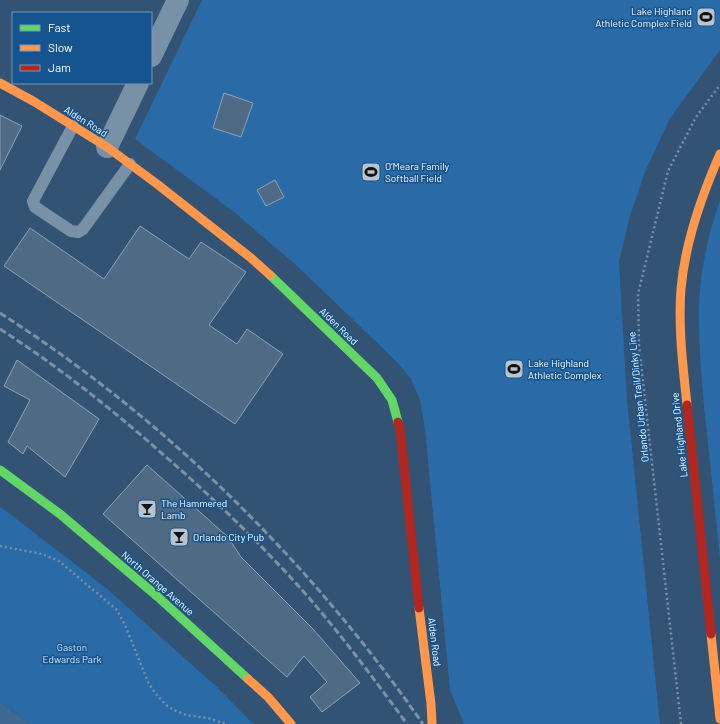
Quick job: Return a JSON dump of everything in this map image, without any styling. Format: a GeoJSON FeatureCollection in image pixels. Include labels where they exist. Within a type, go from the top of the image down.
{"type":"FeatureCollection","features":[{"type":"Feature","properties":{"kind":"street"},"geometry":{"type":"LineString","coordinates":[[152,54],[178,0]]}},
{"type":"Feature","properties":{"kind":"street","name":"Alden Road"},"geometry":{"type":"LineString","coordinates":[[0,83],[33,101],[107,147],[157,184],[251,258],[377,378],[392,400],[400,430],[432,724]]}},
{"type":"Feature","properties":{"kind":"street"},"geometry":{"type":"LineString","coordinates":[[107,147],[138,84]]}},
{"type":"Feature","properties":{"kind":"street","name":"Lake Highland Drive"},"geometry":{"type":"LineString","coordinates":[[720,154],[697,214],[687,257],[681,289],[680,327],[720,720]]}},
{"type":"Feature","properties":{"kind":"street","name":"North Orange Avenue"},"geometry":{"type":"LineString","coordinates":[[0,470],[60,514],[158,597],[268,697],[291,724]]}},
{"type":"Feature","properties":{"kind":"lane"},"geometry":{"type":"LineString","coordinates":[[73,126],[33,201],[35,207],[71,231],[78,232],[83,229],[130,164]]}},
{"type":"Feature","properties":{"kind":"path","name":"Orlando Urban Trail/Dinky Line"},"geometry":{"type":"LineString","coordinates":[[681,724],[639,346],[638,294],[668,171],[696,117],[720,86]]}},
{"type":"Feature","properties":{"kind":"path"},"geometry":{"type":"LineString","coordinates":[[0,546],[42,554],[59,561],[117,610],[125,625],[148,682],[155,693],[166,705],[186,715],[208,718],[226,724]]}},
{"type":"Feature","properties":{"kind":"green space","name":"Lake Highland Athletic Complex"},"geometry":{"type":"Polygon","coordinates":[[[202,0],[720,0],[720,50],[669,120],[645,172],[630,216],[619,261],[627,399],[660,724],[464,724],[450,690],[425,429],[420,400],[411,379],[395,360],[297,266],[234,212],[135,139],[202,0]]]}},
{"type":"Feature","properties":{"kind":"green space"},"geometry":{"type":"Polygon","coordinates":[[[720,200],[720,558],[703,392],[700,355],[699,304],[707,244],[720,200]]]}},
{"type":"Feature","properties":{"kind":"green space","name":"Gaston Edwards Park"},"geometry":{"type":"Polygon","coordinates":[[[0,507],[106,588],[219,689],[253,724],[29,724],[0,702],[0,507]]]}},
{"type":"Feature","properties":{"kind":"shaded area"},"geometry":{"type":"Polygon","coordinates":[[[0,702],[29,724],[0,724],[0,702]]]}},
{"type":"Feature","properties":{"kind":"building"},"geometry":{"type":"Polygon","coordinates":[[[224,93],[253,103],[241,137],[213,128],[224,93]]]}},
{"type":"Feature","properties":{"kind":"building"},"geometry":{"type":"Polygon","coordinates":[[[0,115],[22,126],[0,170],[0,115]]]}},
{"type":"Feature","properties":{"kind":"building"},"geometry":{"type":"Polygon","coordinates":[[[275,180],[284,197],[266,206],[257,190],[275,180]]]}},
{"type":"Feature","properties":{"kind":"building"},"geometry":{"type":"Polygon","coordinates":[[[140,226],[189,259],[201,242],[246,272],[209,325],[237,344],[247,329],[283,354],[235,424],[4,266],[30,228],[104,279],[140,226]]]}},
{"type":"Feature","properties":{"kind":"building"},"geometry":{"type":"Polygon","coordinates":[[[17,360],[99,419],[65,477],[27,446],[23,454],[8,442],[30,400],[4,386],[17,360]]]}},
{"type":"Feature","properties":{"kind":"building"},"geometry":{"type":"Polygon","coordinates":[[[147,465],[228,537],[241,557],[313,629],[360,683],[322,712],[310,697],[327,682],[304,656],[287,677],[103,514],[147,465]]]}},
{"type":"Feature","properties":{"kind":"railway"},"geometry":{"type":"LineString","coordinates":[[0,313],[61,355],[121,400],[177,447],[232,498],[284,551],[333,606],[379,664],[423,724]]}},
{"type":"Feature","properties":{"kind":"railway"},"geometry":{"type":"LineString","coordinates":[[0,329],[41,357],[101,402],[177,467],[233,518],[286,572],[317,607],[407,724]]}},
{"type":"Feature","properties":{"kind":"traffic: fast"},"geometry":{"type":"LineString","coordinates":[[270,275],[377,378],[392,400],[398,422]]}},
{"type":"Feature","properties":{"kind":"traffic: fast"},"geometry":{"type":"LineString","coordinates":[[0,470],[60,514],[158,597],[248,679]]}},
{"type":"Feature","properties":{"kind":"traffic: slow"},"geometry":{"type":"LineString","coordinates":[[0,83],[33,101],[107,147],[157,184],[251,258],[270,275]]}},
{"type":"Feature","properties":{"kind":"traffic: slow"},"geometry":{"type":"LineString","coordinates":[[687,405],[680,303],[683,271],[690,237],[700,203],[720,154]]}},
{"type":"Feature","properties":{"kind":"traffic: slow"},"geometry":{"type":"LineString","coordinates":[[419,608],[431,704],[432,724]]}},
{"type":"Feature","properties":{"kind":"traffic: slow"},"geometry":{"type":"LineString","coordinates":[[711,634],[720,719]]}},
{"type":"Feature","properties":{"kind":"traffic: slow"},"geometry":{"type":"LineString","coordinates":[[248,679],[268,697],[291,724]]}},
{"type":"Feature","properties":{"kind":"traffic: jam"},"geometry":{"type":"LineString","coordinates":[[687,405],[711,634]]}},
{"type":"Feature","properties":{"kind":"traffic: jam"},"geometry":{"type":"LineString","coordinates":[[398,422],[419,608]]}},
{"type":"Feature","properties":{"kind":"place","name":"Lake Highland Athletic Complex Field"},"geometry":{"type":"Point","coordinates":[706,17]}},
{"type":"Feature","properties":{"kind":"place","name":"O’Meara Family Softball Field"},"geometry":{"type":"Point","coordinates":[371,172]}},
{"type":"Feature","properties":{"kind":"place","name":"Lake Highland Athletic Complex"},"geometry":{"type":"Point","coordinates":[514,369]}},
{"type":"Feature","properties":{"kind":"place","name":"The Hammered Lamb"},"geometry":{"type":"Point","coordinates":[147,509]}},
{"type":"Feature","properties":{"kind":"place","name":"Orlando City Pub"},"geometry":{"type":"Point","coordinates":[179,537]}}]}
